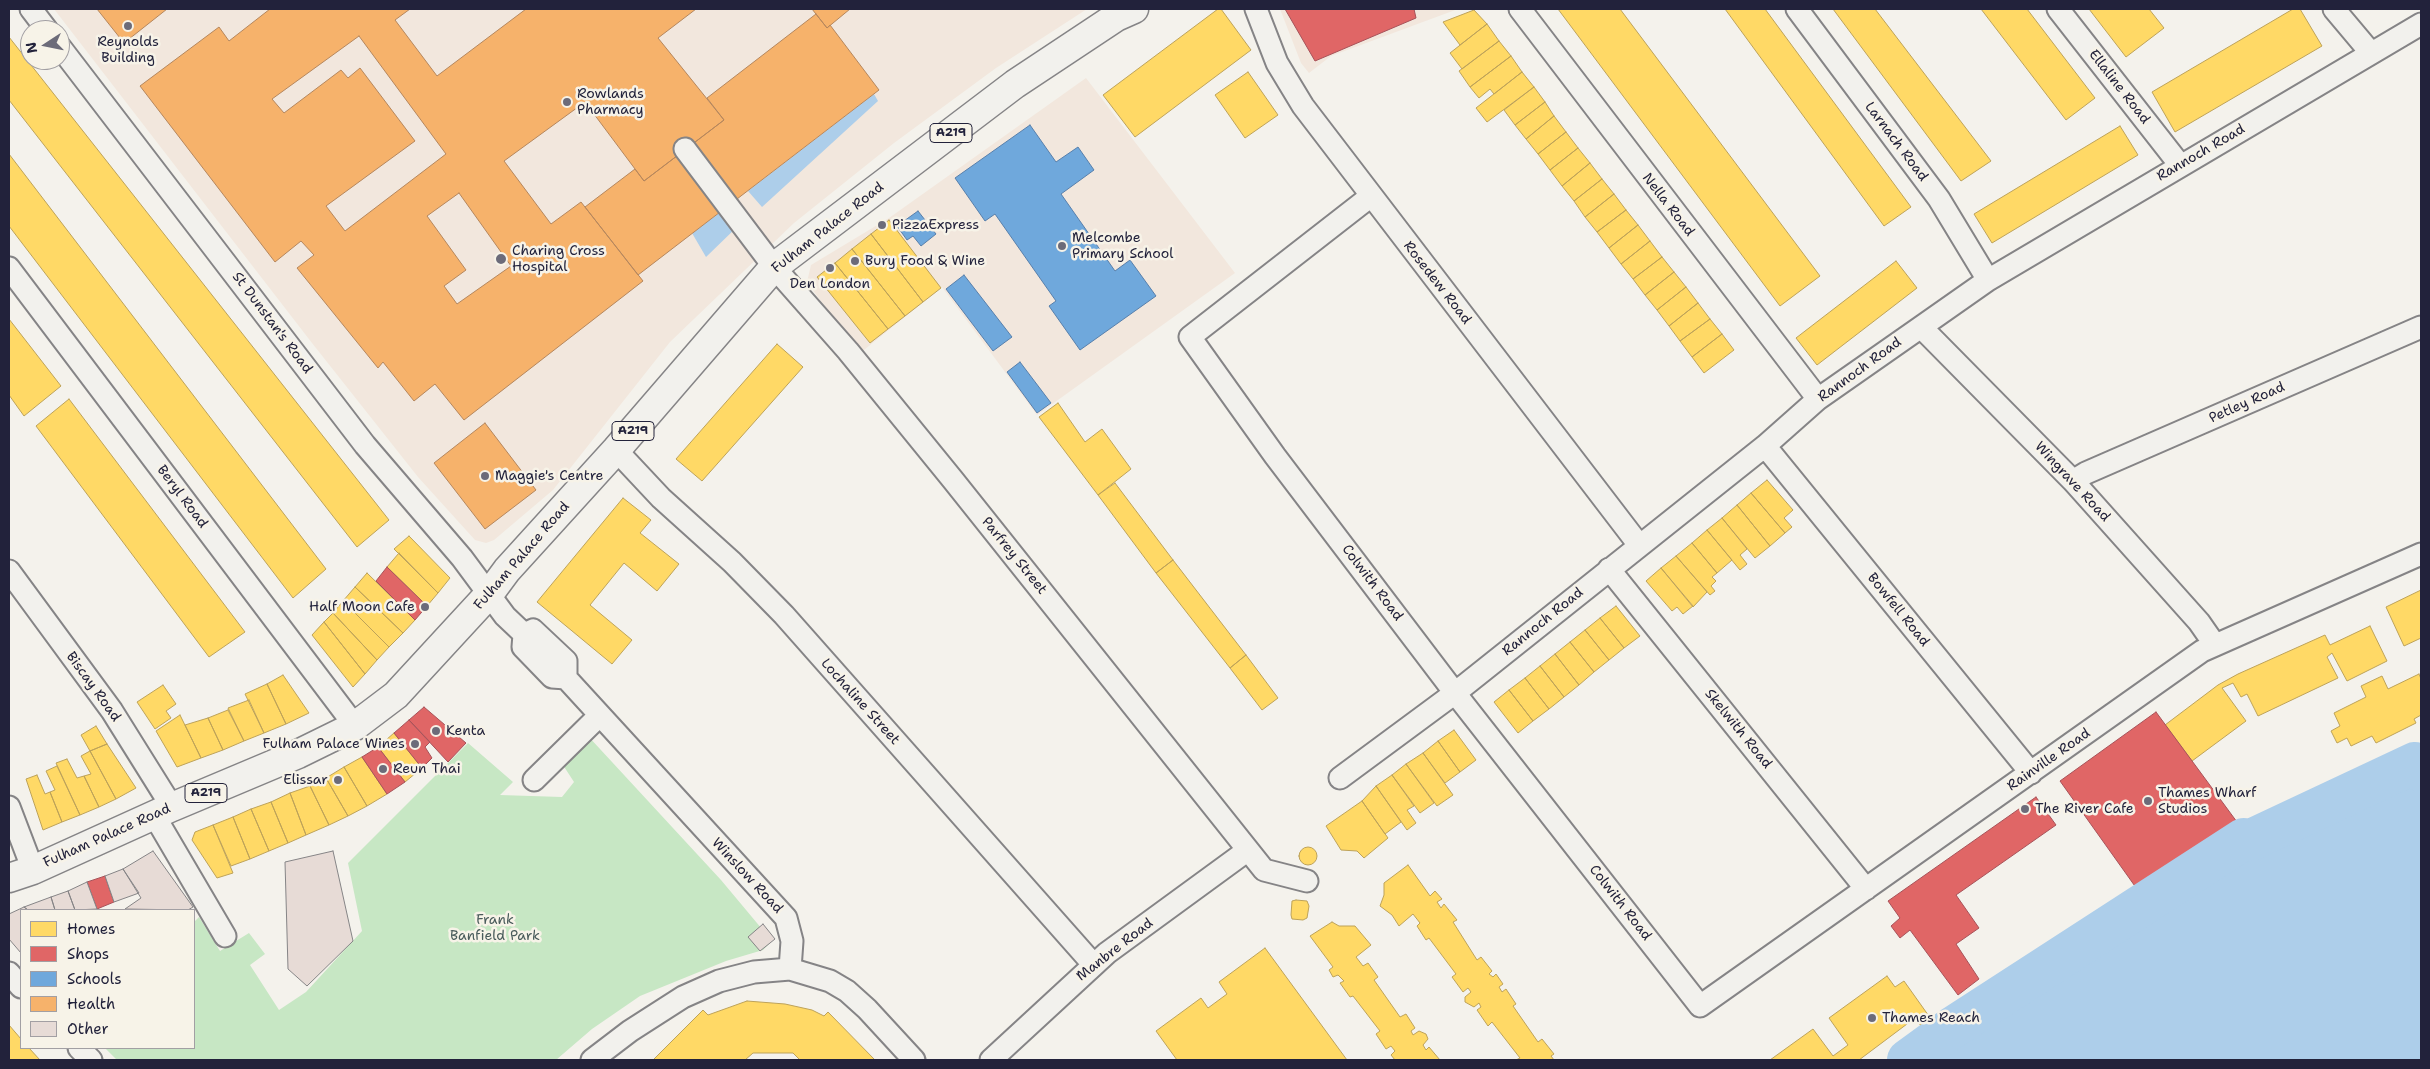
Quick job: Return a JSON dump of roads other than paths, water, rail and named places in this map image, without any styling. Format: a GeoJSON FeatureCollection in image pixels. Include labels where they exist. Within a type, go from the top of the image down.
{"type":"FeatureCollection","features":[{"type":"Feature","properties":{"kind":"main road","name":"Fulham Palace Road"},"geometry":{"type":"LineString","coordinates":[[21,874],[298,754],[355,726],[396,696],[616,450],[774,267],[1015,84],[1116,18],[1134,9]]}},
{"type":"Feature","properties":{"kind":"street"},"geometry":{"type":"LineString","coordinates":[[31,9],[39,20]]}},
{"type":"Feature","properties":{"kind":"street","name":"Rosedew Road"},"geometry":{"type":"LineString","coordinates":[[1256,9],[1277,63],[1303,106],[1639,545]]}},
{"type":"Feature","properties":{"kind":"street","name":"Nella Road"},"geometry":{"type":"LineString","coordinates":[[1520,9],[1818,399]]}},
{"type":"Feature","properties":{"kind":"street","name":"Larnach Road"},"geometry":{"type":"LineString","coordinates":[[1797,9],[1939,199],[1988,280]]}},
{"type":"Feature","properties":{"kind":"street","name":"Ellaline Road"},"geometry":{"type":"LineString","coordinates":[[2058,9],[2180,166]]}},
{"type":"Feature","properties":{"kind":"street"},"geometry":{"type":"LineString","coordinates":[[2334,9],[2371,53]]}},
{"type":"Feature","properties":{"kind":"street","name":"Rannoch Road"},"geometry":{"type":"LineString","coordinates":[[1340,778],[1455,693],[1765,446],[1818,399],[1921,326],[1988,280],[2421,24]]}},
{"type":"Feature","properties":{"kind":"street","name":"St Dunstan's Road"},"geometry":{"type":"LineString","coordinates":[[70,60],[366,445],[490,593]]}},
{"type":"Feature","properties":{"kind":"street","name":"Parfrey Street"},"geometry":{"type":"LineString","coordinates":[[685,149],[774,267],[848,352],[953,480],[1264,870],[1307,882]]}},
{"type":"Feature","properties":{"kind":"street","name":"Colwith Road"},"geometry":{"type":"LineString","coordinates":[[1371,196],[1190,337],[1275,456],[1455,693],[1700,1006]]}},
{"type":"Feature","properties":{"kind":"street","name":"Beryl Road"},"geometry":{"type":"LineString","coordinates":[[9,268],[355,726]]}},
{"type":"Feature","properties":{"kind":"street","name":"Wingrave Road"},"geometry":{"type":"LineString","coordinates":[[1921,326],[2073,481],[2199,622],[2215,644]]}},
{"type":"Feature","properties":{"kind":"street","name":"Petley Road"},"geometry":{"type":"LineString","coordinates":[[2073,481],[2086,473],[2421,327]]}},
{"type":"Feature","properties":{"kind":"street","name":"Bowfell Road"},"geometry":{"type":"LineString","coordinates":[[1765,446],[2031,773]]}},
{"type":"Feature","properties":{"kind":"street","name":"Lochaline Street"},"geometry":{"type":"LineString","coordinates":[[616,450],[661,498],[732,562],[784,615],[1093,964]]}},
{"type":"Feature","properties":{"kind":"street","name":"Rainville Road"},"geometry":{"type":"LineString","coordinates":[[1700,1006],[2202,652],[2215,644],[2421,554]]}},
{"type":"Feature","properties":{"kind":"street","name":"Skelwith Road"},"geometry":{"type":"LineString","coordinates":[[1609,569],[1866,889]]}},
{"type":"Feature","properties":{"kind":"street","name":"Biscay Road"},"geometry":{"type":"LineString","coordinates":[[9,571],[112,710],[225,936]]}},
{"type":"Feature","properties":{"kind":"street","name":"Winslow Road"},"geometry":{"type":"LineString","coordinates":[[490,593],[505,616],[524,634],[523,646],[529,653],[552,677],[566,678],[786,918],[792,941],[790,969]]}},
{"type":"Feature","properties":{"kind":"street"},"geometry":{"type":"LineString","coordinates":[[534,780],[600,715]]}},
{"type":"Feature","properties":{"kind":"street"},"geometry":{"type":"LineString","coordinates":[[9,807],[21,874]]}},
{"type":"Feature","properties":{"kind":"street","name":"Manbre Road"},"geometry":{"type":"LineString","coordinates":[[991,1060],[1093,964],[1248,850]]}},
{"type":"Feature","properties":{"kind":"street"},"geometry":{"type":"LineString","coordinates":[[592,1060],[630,1031],[683,997],[719,981],[736,976],[754,972],[790,969],[830,981],[847,991],[867,1009],[914,1060]]}},
{"type":"Feature","properties":{"kind":"street"},"geometry":{"type":"LineString","coordinates":[[9,973],[20,986]]}},
{"type":"Feature","properties":{"kind":"street"},"geometry":{"type":"LineString","coordinates":[[80,1049],[91,1060]]}},
{"type":"Feature","properties":{"kind":"water"},"geometry":{"type":"Polygon","coordinates":[[[874,94],[878,101],[762,207],[748,191],[874,94]]]}},
{"type":"Feature","properties":{"kind":"water"},"geometry":{"type":"Polygon","coordinates":[[[726,208],[738,226],[706,257],[692,233],[726,208]]]}},
{"type":"Feature","properties":{"kind":"water"},"geometry":{"type":"Polygon","coordinates":[[[2415,763],[2418,770],[2421,768],[2421,1060],[1908,1060],[1952,1028],[2244,839],[2251,840],[2415,763]]]}},
{"type":"Feature","properties":{"kind":"waterway"},"geometry":{"type":"LineString","coordinates":[[1908,1060],[1952,1028],[2244,839],[2251,840],[2415,763],[2419,770],[2421,768]]}},
{"type":"Feature","properties":{"kind":"place","name":"Reynolds Building"},"geometry":{"type":"Point","coordinates":[128,26]}},
{"type":"Feature","properties":{"kind":"place","name":"Rowlands Pharmacy"},"geometry":{"type":"Point","coordinates":[567,102]}},
{"type":"Feature","properties":{"kind":"place","name":"PizzaExpress"},"geometry":{"type":"Point","coordinates":[882,225]}},
{"type":"Feature","properties":{"kind":"place","name":"Melcombe Primary School"},"geometry":{"type":"Point","coordinates":[1062,246]}},
{"type":"Feature","properties":{"kind":"place","name":"Charing Cross Hospital"},"geometry":{"type":"Point","coordinates":[501,259]}},
{"type":"Feature","properties":{"kind":"place","name":"Bury Food & Wine"},"geometry":{"type":"Point","coordinates":[855,261]}},
{"type":"Feature","properties":{"kind":"place","name":"Den London"},"geometry":{"type":"Point","coordinates":[830,268]}},
{"type":"Feature","properties":{"kind":"place","name":"Maggie's Centre"},"geometry":{"type":"Point","coordinates":[485,476]}},
{"type":"Feature","properties":{"kind":"place","name":"Half Moon Cafe"},"geometry":{"type":"Point","coordinates":[425,607]}},
{"type":"Feature","properties":{"kind":"place","name":"Kenta"},"geometry":{"type":"Point","coordinates":[436,731]}},
{"type":"Feature","properties":{"kind":"place","name":"Fulham Palace Wines"},"geometry":{"type":"Point","coordinates":[415,744]}},
{"type":"Feature","properties":{"kind":"place","name":"Reun Thai"},"geometry":{"type":"Point","coordinates":[383,769]}},
{"type":"Feature","properties":{"kind":"place","name":"Elissar"},"geometry":{"type":"Point","coordinates":[338,780]}},
{"type":"Feature","properties":{"kind":"place","name":"Thames Wharf Studios"},"geometry":{"type":"Point","coordinates":[2148,801]}},
{"type":"Feature","properties":{"kind":"place","name":"The River Cafe"},"geometry":{"type":"Point","coordinates":[2025,809]}},
{"type":"Feature","properties":{"kind":"place","name":"Thames Reach"},"geometry":{"type":"Point","coordinates":[1872,1018]}},
{"type":"Feature","properties":{"kind":"park label","name":"Frank Banfield Park"},"geometry":{"type":"Point","coordinates":[495,928]}}]}
